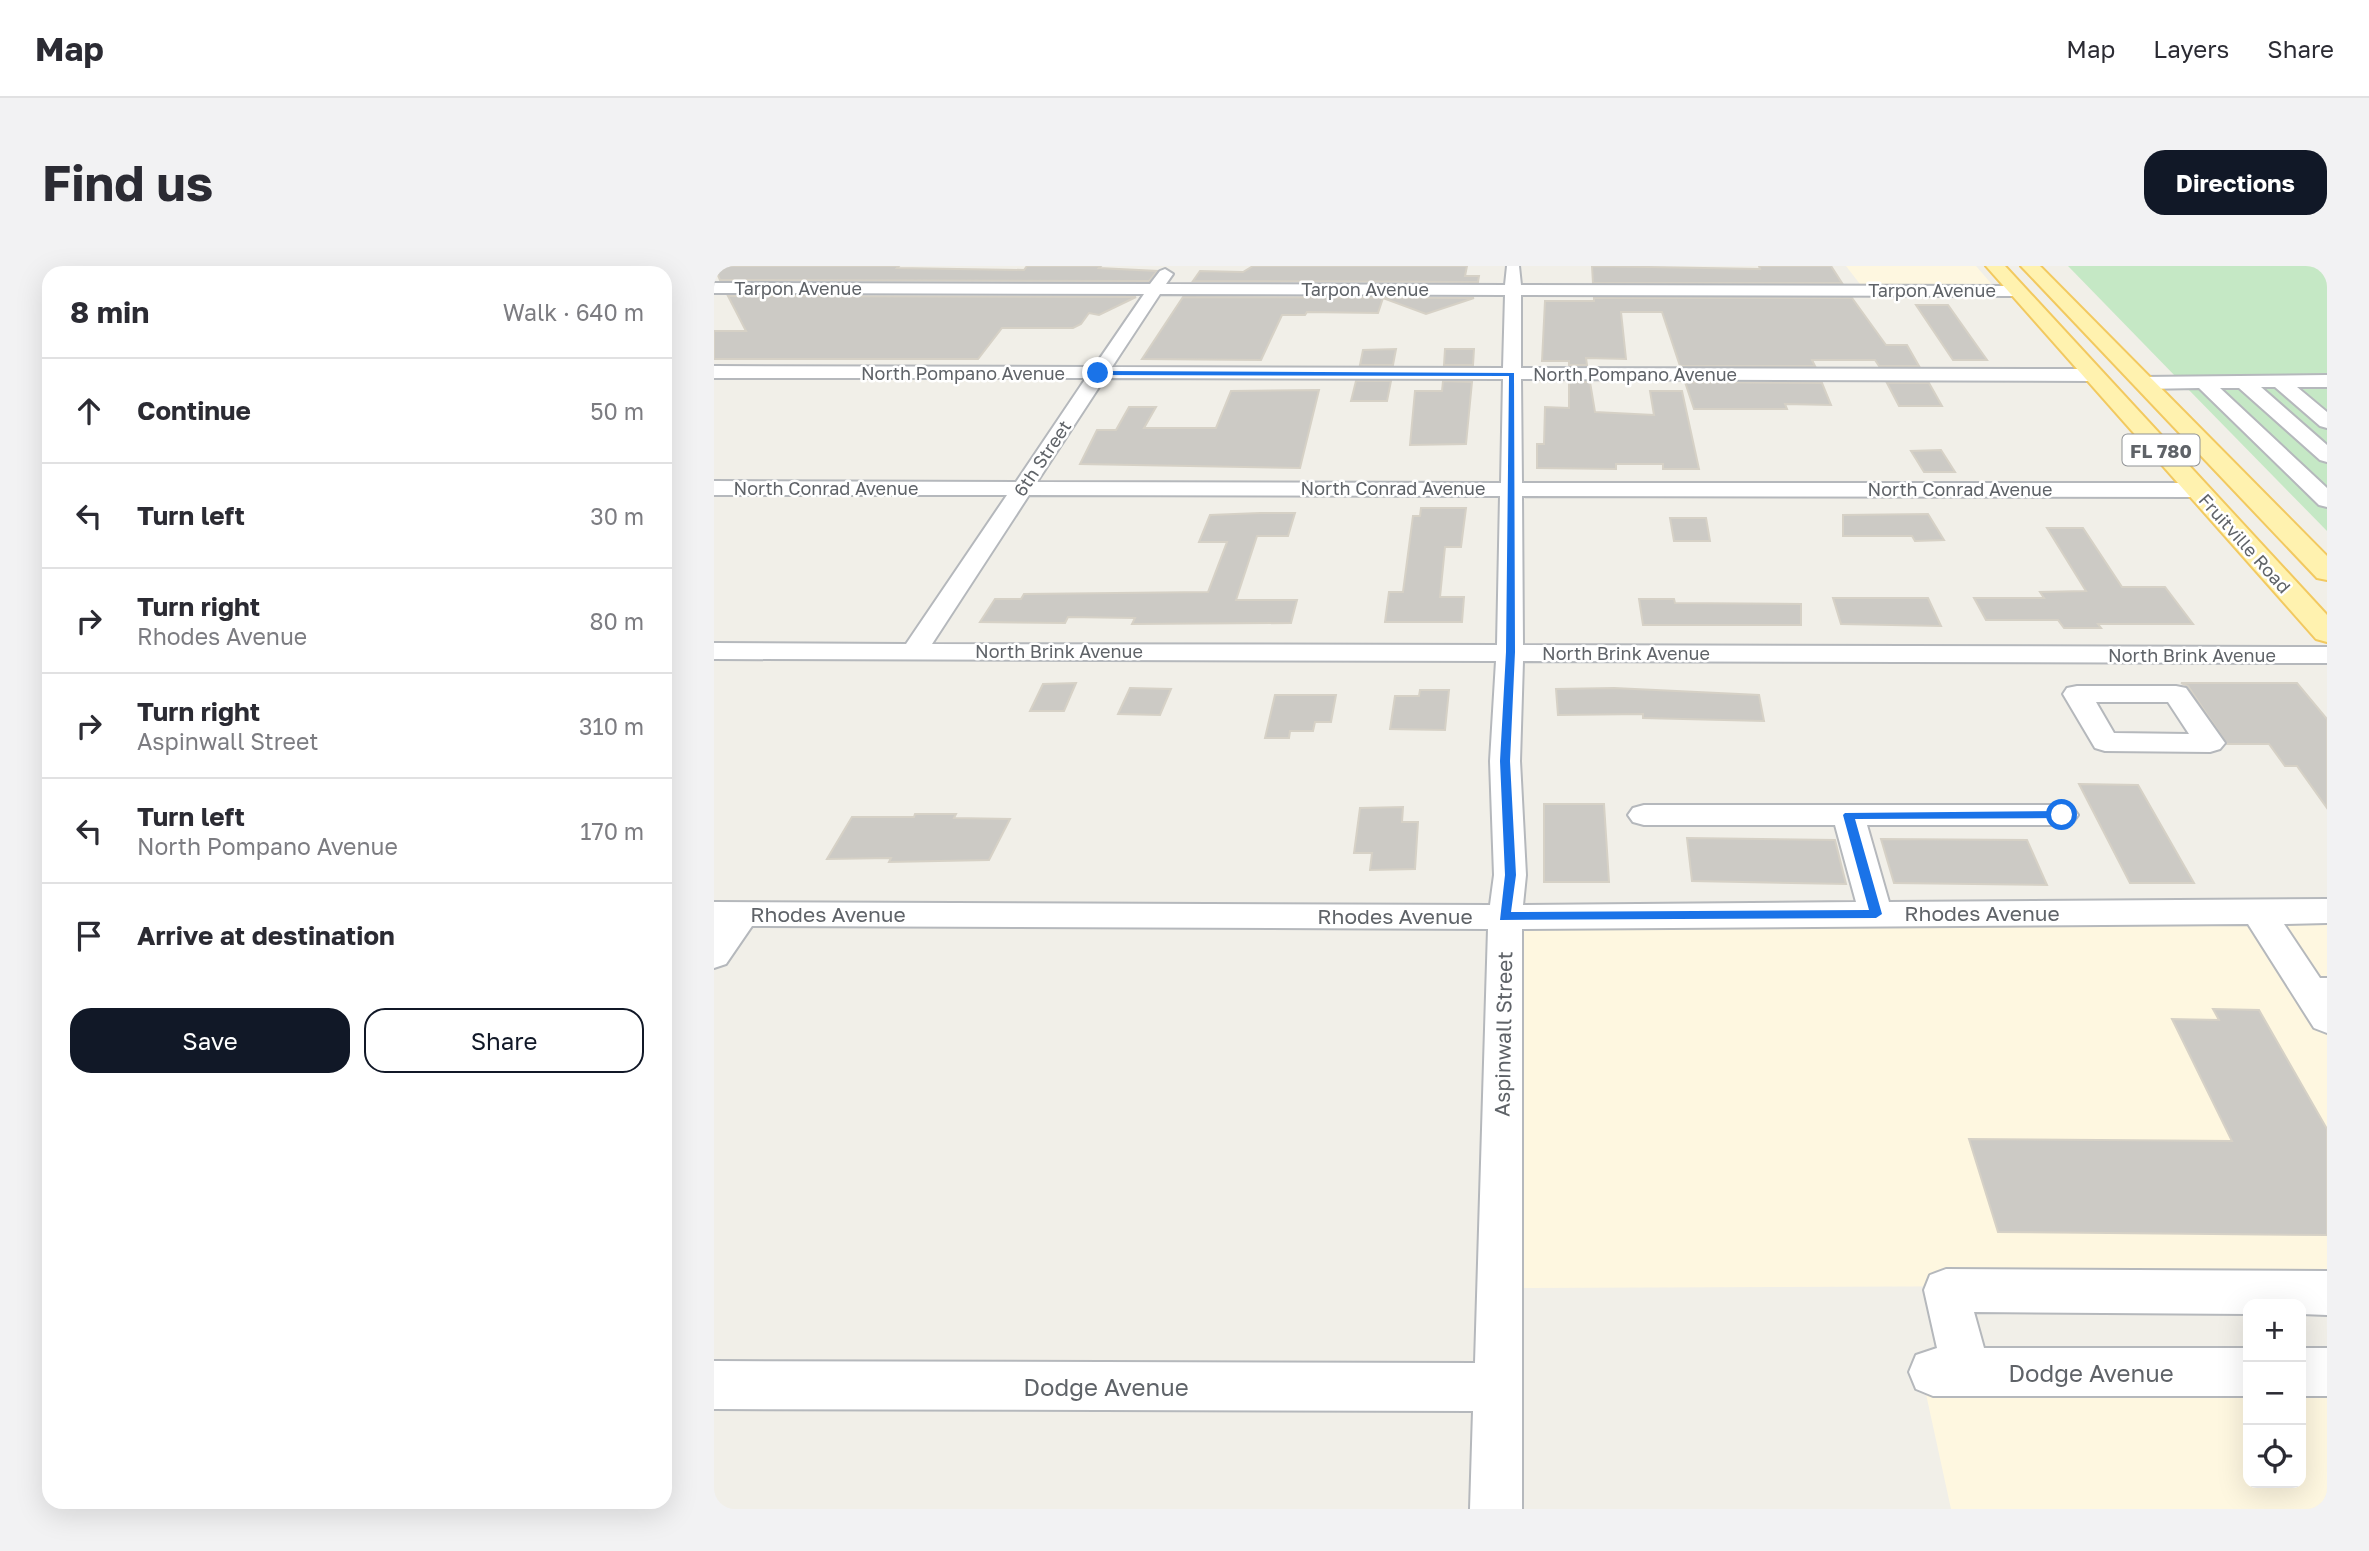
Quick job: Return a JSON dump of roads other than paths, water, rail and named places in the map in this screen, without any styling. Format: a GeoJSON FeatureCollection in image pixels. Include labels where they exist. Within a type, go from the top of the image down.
{"type":"FeatureCollection","features":[{"type":"Feature","properties":{"kind":"main road","name":"Fruitville Road"},"geometry":{"type":"LineString","coordinates":[[1995,266],[2327,634]]}},
{"type":"Feature","properties":{"kind":"main road","name":"Fruitville Road"},"geometry":{"type":"LineString","coordinates":[[2030,266],[2327,572]]}},
{"type":"Feature","properties":{"kind":"street","name":"6th Street"},"geometry":{"type":"LineString","coordinates":[[914,651],[1171,266]]}},
{"type":"Feature","properties":{"kind":"street"},"geometry":{"type":"LineString","coordinates":[[714,305],[759,273]]}},
{"type":"Feature","properties":{"kind":"street"},"geometry":{"type":"LineString","coordinates":[[1873,273],[1883,290]]}},
{"type":"Feature","properties":{"kind":"street","name":"Tarpon Avenue"},"geometry":{"type":"LineString","coordinates":[[714,288],[1155,289],[1513,277],[1883,290],[2017,290]]}},
{"type":"Feature","properties":{"kind":"street","name":"Aspinwall Street"},"geometry":{"type":"LineString","coordinates":[[1496,1509],[1504,917],[1510,875],[1505,761],[1510,652],[1513,277]]}},
{"type":"Feature","properties":{"kind":"street","name":"North Pompano Avenue"},"geometry":{"type":"LineString","coordinates":[[714,372],[2094,376]]}},
{"type":"Feature","properties":{"kind":"street"},"geometry":{"type":"LineString","coordinates":[[2142,383],[2209,388],[2326,385]]}},
{"type":"Feature","properties":{"kind":"street"},"geometry":{"type":"LineString","coordinates":[[2285,385],[2327,422]]}},
{"type":"Feature","properties":{"kind":"street"},"geometry":{"type":"LineString","coordinates":[[2209,388],[2327,500]]}},
{"type":"Feature","properties":{"kind":"street"},"geometry":{"type":"LineString","coordinates":[[2251,388],[2325,452]]}},
{"type":"Feature","properties":{"kind":"street"},"geometry":{"type":"LineString","coordinates":[[2275,450],[2325,452]]}},
{"type":"Feature","properties":{"kind":"street","name":"North Conrad Avenue"},"geometry":{"type":"LineString","coordinates":[[714,488],[2197,490]]}},
{"type":"Feature","properties":{"kind":"street","name":"North Brink Avenue"},"geometry":{"type":"LineString","coordinates":[[714,651],[2327,655]]}},
{"type":"Feature","properties":{"kind":"street"},"geometry":{"type":"LineString","coordinates":[[2054,654],[2077,694]]}},
{"type":"Feature","properties":{"kind":"street"},"geometry":{"type":"LineString","coordinates":[[1848,815],[1876,914]]}},
{"type":"Feature","properties":{"kind":"street"},"geometry":{"type":"LineString","coordinates":[[1644,816],[2062,815]]}},
{"type":"Feature","properties":{"kind":"street","name":"Rhodes Avenue"},"geometry":{"type":"LineString","coordinates":[[728,914],[1504,917],[2327,911]]}},
{"type":"Feature","properties":{"kind":"street"},"geometry":{"type":"LineString","coordinates":[[2258,912],[2321,1001]]}},
{"type":"Feature","properties":{"kind":"street"},"geometry":{"type":"LineString","coordinates":[[714,955],[728,914]]}},
{"type":"Feature","properties":{"kind":"street","name":"Dodge Avenue"},"geometry":{"type":"LineString","coordinates":[[2243,1372],[1949,1372],[1946,1290],[2327,1293]]}},
{"type":"Feature","properties":{"kind":"street"},"geometry":{"type":"LineString","coordinates":[[2306,1372],[2327,1372]]}},
{"type":"Feature","properties":{"kind":"street","name":"Dodge Avenue"},"geometry":{"type":"LineString","coordinates":[[714,1385],[1497,1387]]}}]}
